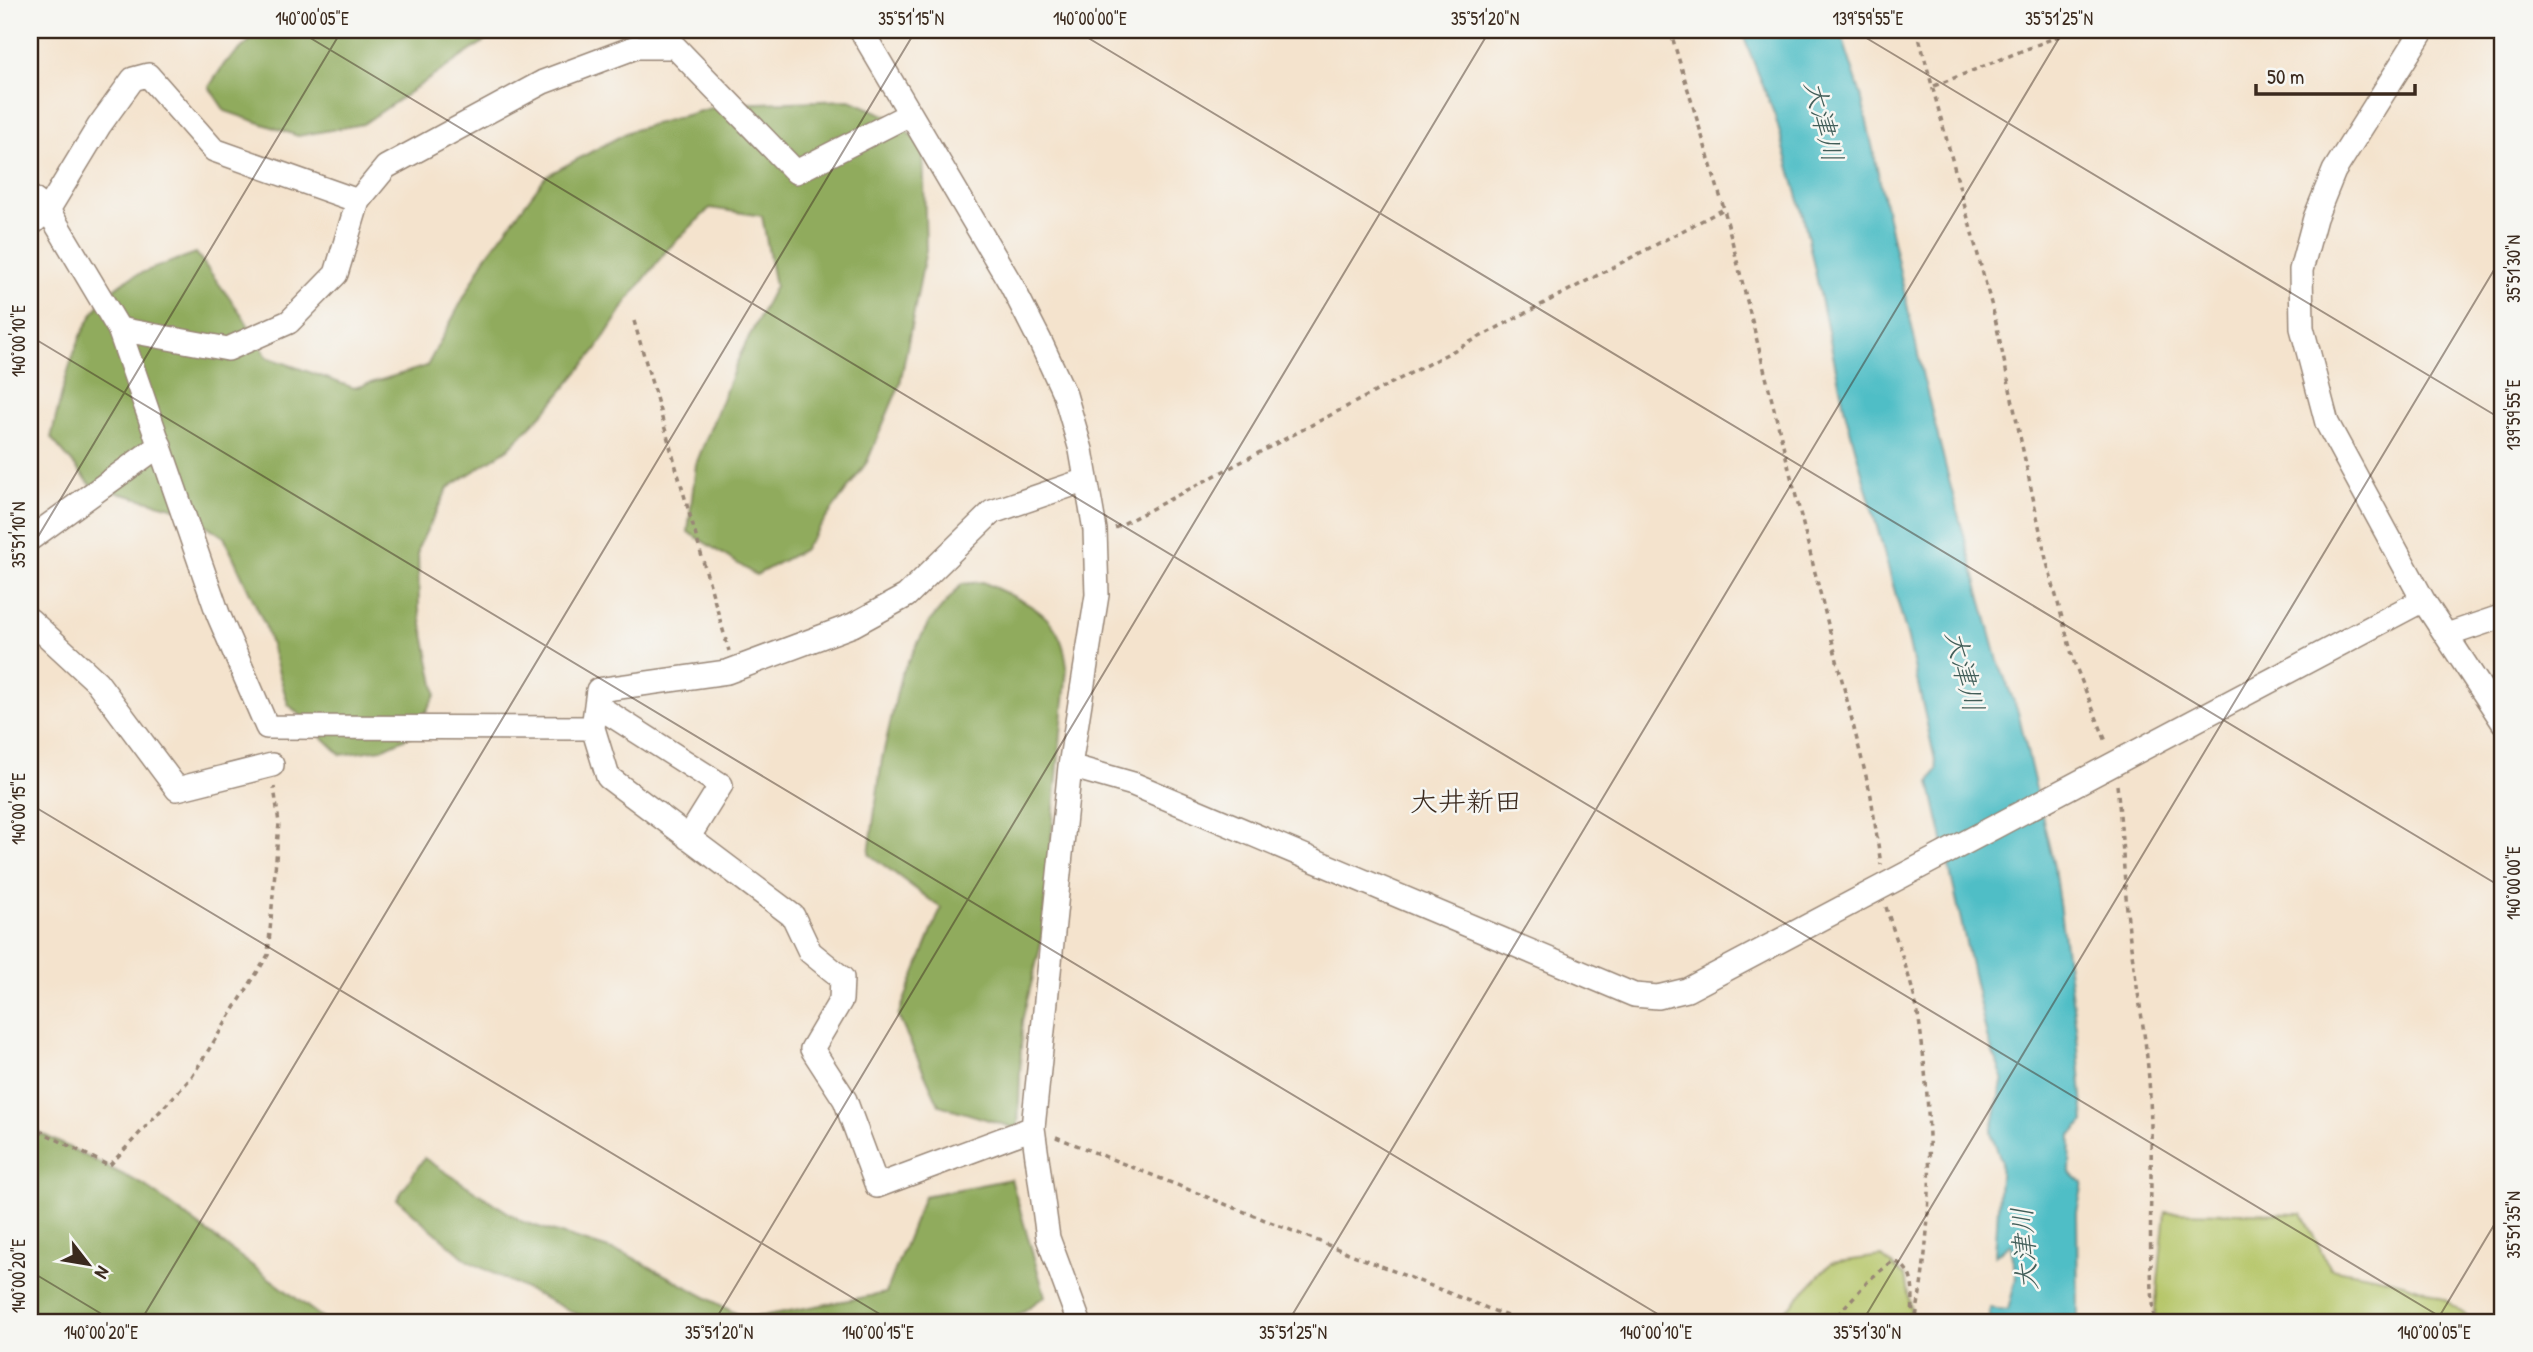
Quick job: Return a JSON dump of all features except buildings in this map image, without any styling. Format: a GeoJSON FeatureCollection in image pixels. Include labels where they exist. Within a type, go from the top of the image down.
{"type":"FeatureCollection","features":[{"type":"Feature","properties":{"kind":"street"},"geometry":{"type":"LineString","coordinates":[[861,30],[1040,341],[1065,395],[1096,530],[1097,595],[1070,766],[1033,1128],[1048,1238],[1079,1322]]}},
{"type":"Feature","properties":{"kind":"street"},"geometry":{"type":"LineString","coordinates":[[2423,30],[2334,171],[2315,218],[2301,270],[2302,328],[2327,423],[2423,600],[2503,722]]}},
{"type":"Feature","properties":{"kind":"street"},"geometry":{"type":"LineString","coordinates":[[119,329],[228,349],[289,322],[336,274],[358,201],[386,167],[543,82],[636,47],[675,47],[796,172],[910,114]]}},
{"type":"Feature","properties":{"kind":"street"},"geometry":{"type":"LineString","coordinates":[[30,225],[39,204],[133,79],[148,75],[214,150],[358,201]]}},
{"type":"Feature","properties":{"kind":"street"},"geometry":{"type":"LineString","coordinates":[[39,204],[119,329],[218,614],[267,727],[593,729]]}},
{"type":"Feature","properties":{"kind":"street"},"geometry":{"type":"LineString","coordinates":[[30,539],[160,445]]}},
{"type":"Feature","properties":{"kind":"street"},"geometry":{"type":"LineString","coordinates":[[1033,1128],[877,1186],[845,1100],[812,1049],[841,1000],[842,978],[810,953],[793,916],[608,777],[593,729],[598,690],[734,669],[853,625],[906,596],[992,512],[1086,480]]}},
{"type":"Feature","properties":{"kind":"street"},"geometry":{"type":"LineString","coordinates":[[1070,766],[1133,784],[1634,995],[1658,997],[1687,990],[2423,600]]}},
{"type":"Feature","properties":{"kind":"street"},"geometry":{"type":"LineString","coordinates":[[2447,635],[2503,616]]}},
{"type":"Feature","properties":{"kind":"street"},"geometry":{"type":"LineString","coordinates":[[30,620],[97,681],[177,789],[272,765]]}},
{"type":"Feature","properties":{"kind":"street"},"geometry":{"type":"LineString","coordinates":[[596,705],[720,785],[688,838]]}},
{"type":"Feature","properties":{"kind":"path"},"geometry":{"type":"LineString","coordinates":[[1670,30],[1724,209],[1871,796],[1885,901],[1918,1017],[1925,1087],[1928,1218],[1925,1272],[1914,1322]]}},
{"type":"Feature","properties":{"kind":"path"},"geometry":{"type":"LineString","coordinates":[[1917,30],[1995,318],[2046,559],[2074,662],[2115,763],[2130,939],[2146,1034],[2152,1221],[2150,1278],[2155,1322]]}},
{"type":"Feature","properties":{"kind":"path"},"geometry":{"type":"LineString","coordinates":[[1934,86],[2074,30]]}},
{"type":"Feature","properties":{"kind":"path"},"geometry":{"type":"LineString","coordinates":[[1096,530],[1114,528],[1724,209]]}},
{"type":"Feature","properties":{"kind":"path"},"geometry":{"type":"LineString","coordinates":[[634,321],[734,669]]}},
{"type":"Feature","properties":{"kind":"path"},"geometry":{"type":"LineString","coordinates":[[30,1126],[109,1166],[191,1078],[268,955],[279,823],[272,765]]}},
{"type":"Feature","properties":{"kind":"path"},"geometry":{"type":"LineString","coordinates":[[1033,1128],[1522,1322]]}},
{"type":"Feature","properties":{"kind":"path"},"geometry":{"type":"LineString","coordinates":[[1831,1322],[1870,1279],[1893,1261],[1904,1265],[1911,1273],[1914,1322]]}},
{"type":"Feature","properties":{"kind":"green space"},"geometry":{"type":"Polygon","coordinates":[[[262,30],[501,30],[363,124],[298,136],[225,111],[209,87],[225,63],[262,30]]]}},
{"type":"Feature","properties":{"kind":"green space"},"geometry":{"type":"Polygon","coordinates":[[[850,100],[892,118],[923,146],[926,250],[900,384],[867,462],[803,550],[756,575],[688,532],[696,464],[740,355],[775,286],[762,216],[710,208],[667,250],[628,300],[596,350],[550,406],[508,449],[448,488],[418,548],[419,609],[436,694],[413,735],[382,749],[341,755],[288,704],[265,625],[224,537],[183,510],[92,486],[51,438],[68,371],[86,327],[112,290],[138,274],[196,253],[242,315],[267,357],[354,388],[427,366],[485,258],[546,176],[630,131],[725,104],[850,100]]]}},
{"type":"Feature","properties":{"kind":"green space"},"geometry":{"type":"Polygon","coordinates":[[[983,582],[1028,604],[1051,622],[1059,634],[1067,668],[1042,940],[1022,1021],[1018,1129],[939,1105],[898,1016],[941,908],[869,854],[882,759],[901,675],[929,622],[962,584],[983,582]]]}},
{"type":"Feature","properties":{"kind":"green space"},"geometry":{"type":"Polygon","coordinates":[[[30,1128],[144,1185],[328,1322],[30,1322],[30,1128]]]}},
{"type":"Feature","properties":{"kind":"green space"},"geometry":{"type":"Polygon","coordinates":[[[424,1158],[523,1222],[628,1255],[746,1319],[886,1293],[924,1196],[1011,1179],[1045,1296],[1008,1322],[593,1322],[468,1261],[397,1199],[424,1158]]]}},
{"type":"Feature","properties":{"kind":"green space"},"geometry":{"type":"Polygon","coordinates":[[[2165,1212],[2302,1214],[2330,1268],[2388,1279],[2425,1290],[2458,1309],[2473,1322],[2154,1322],[2165,1212]]]}},
{"type":"Feature","properties":{"kind":"green space"},"geometry":{"type":"Polygon","coordinates":[[[1881,1256],[1905,1276],[1913,1322],[1775,1322],[1831,1263],[1881,1256]]]}},
{"type":"Feature","properties":{"kind":"water","name":"大津川"},"geometry":{"type":"Polygon","coordinates":[[[1741,30],[1840,30],[1861,95],[1923,377],[1998,661],[2018,712],[2054,867],[2077,1035],[2084,1122],[2071,1135],[2070,1173],[2083,1183],[2077,1212],[2078,1322],[1989,1322],[1990,1308],[2008,1310],[2016,1279],[2011,1244],[1995,1256],[2001,1160],[1991,1133],[2003,1078],[1987,1037],[1930,782],[1937,769],[1908,639],[1846,415],[1803,215],[1775,116],[1741,30]]]}},
{"type":"Feature","properties":{"kind":"district","name":"大井新田"},"geometry":{"type":"Point","coordinates":[1466,801]}}]}
